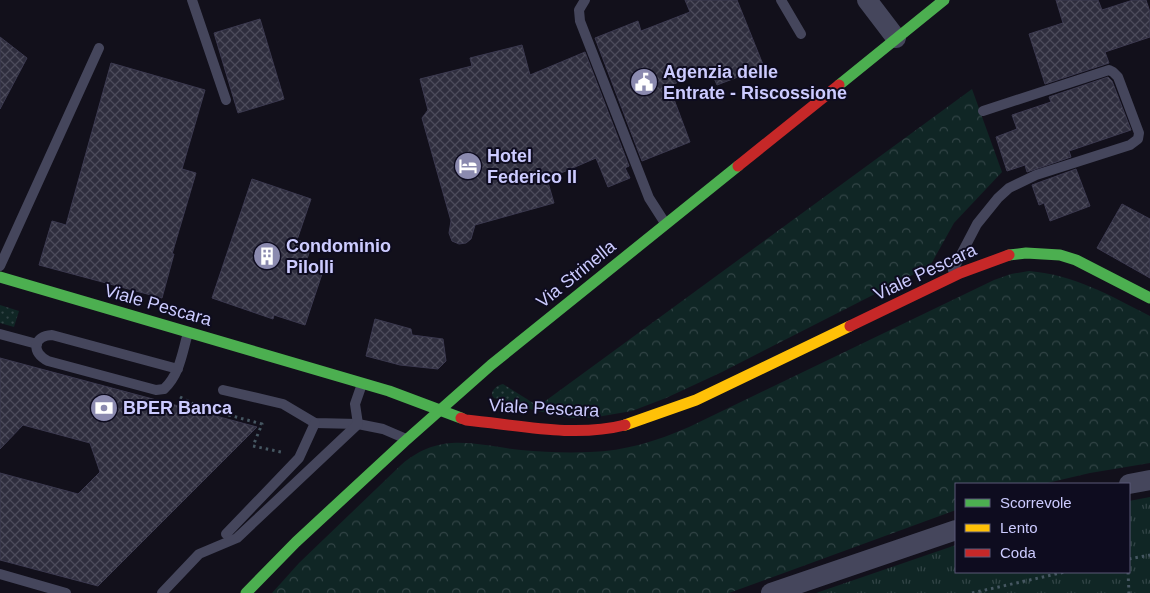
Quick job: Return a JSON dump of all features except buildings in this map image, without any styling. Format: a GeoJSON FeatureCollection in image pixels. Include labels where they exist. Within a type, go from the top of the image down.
{"type":"FeatureCollection","features":[{"type":"Feature","properties":{"kind":"main road","name":"Via Strinella"},"geometry":{"type":"LineString","coordinates":[[246,593],[296,542],[407,439],[491,365],[944,0]]}},
{"type":"Feature","properties":{"kind":"main road","name":"Viale Pescara"},"geometry":{"type":"LineString","coordinates":[[2,277],[409,397],[460,418],[483,423],[579,431],[616,428],[658,415],[696,400],[948,279],[1006,255],[1026,253],[1060,255],[1076,260],[1150,298]]}},
{"type":"Feature","properties":{"kind":"street"},"geometry":{"type":"LineString","coordinates":[[867,0],[896,38]]}},
{"type":"Feature","properties":{"kind":"street"},"geometry":{"type":"LineString","coordinates":[[1130,484],[1150,480]]}},
{"type":"Feature","properties":{"kind":"street"},"geometry":{"type":"LineString","coordinates":[[771,593],[955,530]]}},
{"type":"Feature","properties":{"kind":"lane"},"geometry":{"type":"LineString","coordinates":[[192,0],[226,100]]}},
{"type":"Feature","properties":{"kind":"lane"},"geometry":{"type":"LineString","coordinates":[[585,0],[579,10],[580,21],[650,198],[666,223]]}},
{"type":"Feature","properties":{"kind":"lane"},"geometry":{"type":"LineString","coordinates":[[782,0],[800,34]]}},
{"type":"Feature","properties":{"kind":"lane"},"geometry":{"type":"LineString","coordinates":[[0,266],[99,48]]}},
{"type":"Feature","properties":{"kind":"lane"},"geometry":{"type":"LineString","coordinates":[[948,279],[977,224],[993,203],[1009,188],[1036,175],[1130,145],[1138,139],[1138,128],[1118,76],[1108,70],[983,111]]}},
{"type":"Feature","properties":{"kind":"lane"},"geometry":{"type":"LineString","coordinates":[[178,369],[52,334],[41,338],[37,344],[37,353],[48,361],[156,390],[164,389],[171,383],[178,369],[188,332]]}},
{"type":"Feature","properties":{"kind":"lane"},"geometry":{"type":"LineString","coordinates":[[0,334],[37,344]]}},
{"type":"Feature","properties":{"kind":"lane"},"geometry":{"type":"LineString","coordinates":[[358,424],[355,404],[363,383]]}},
{"type":"Feature","properties":{"kind":"lane"},"geometry":{"type":"LineString","coordinates":[[223,390],[283,404],[315,423],[358,424],[383,429],[407,439]]}},
{"type":"Feature","properties":{"kind":"lane"},"geometry":{"type":"LineString","coordinates":[[226,534],[299,458],[315,423]]}},
{"type":"Feature","properties":{"kind":"lane"},"geometry":{"type":"LineString","coordinates":[[162,593],[199,554],[237,538],[358,424]]}},
{"type":"Feature","properties":{"kind":"lane"},"geometry":{"type":"LineString","coordinates":[[0,574],[66,593]]}},
{"type":"Feature","properties":{"kind":"path"},"geometry":{"type":"LineString","coordinates":[[164,389],[199,407],[262,424],[253,446],[284,453]]}},
{"type":"Feature","properties":{"kind":"path"},"geometry":{"type":"LineString","coordinates":[[1130,559],[1150,555]]}},
{"type":"Feature","properties":{"kind":"path"},"geometry":{"type":"LineString","coordinates":[[972,593],[1060,573]]}},
{"type":"Feature","properties":{"kind":"path"},"geometry":{"type":"LineString","coordinates":[[1128,573],[1129,593]]}},
{"type":"Feature","properties":{"kind":"green space"},"geometry":{"type":"Polygon","coordinates":[[[972,89],[1002,172],[954,223],[930,266],[722,372],[666,398],[632,411],[591,418],[571,418],[533,410],[972,89]]]}},
{"type":"Feature","properties":{"kind":"green space"},"geometry":{"type":"Polygon","coordinates":[[[1029,271],[1046,273],[1077,281],[1150,316],[1150,463],[1090,473],[1047,483],[955,483],[955,510],[729,593],[272,593],[299,563],[401,465],[416,454],[444,444],[458,443],[529,451],[581,452],[616,450],[653,441],[689,427],[994,280],[1011,274],[1029,271]]]}},
{"type":"Feature","properties":{"kind":"green space"},"geometry":{"type":"Polygon","coordinates":[[[0,305],[19,311],[14,327],[0,323],[0,305]]]}},
{"type":"Feature","properties":{"kind":"green space"},"geometry":{"type":"Polygon","coordinates":[[[503,384],[538,406],[533,410],[494,398],[492,395],[493,391],[503,384]]]}},
{"type":"Feature","properties":{"kind":"green space"},"geometry":{"type":"Polygon","coordinates":[[[1150,497],[1150,593],[816,593],[955,545],[955,573],[1130,573],[1130,501],[1150,497]]]}},
{"type":"Feature","properties":{"kind":"traffic: fast"},"geometry":{"type":"LineString","coordinates":[[839,85],[944,0]]}},
{"type":"Feature","properties":{"kind":"traffic: fast"},"geometry":{"type":"LineString","coordinates":[[246,593],[296,542],[491,365],[738,166]]}},
{"type":"Feature","properties":{"kind":"traffic: fast"},"geometry":{"type":"LineString","coordinates":[[1009,255],[1026,253],[1060,255],[1076,260],[1150,298]]}},
{"type":"Feature","properties":{"kind":"traffic: fast"},"geometry":{"type":"LineString","coordinates":[[0,277],[389,391],[461,418]]}},
{"type":"Feature","properties":{"kind":"traffic: slow"},"geometry":{"type":"LineString","coordinates":[[625,425],[696,400],[850,326]]}},
{"type":"Feature","properties":{"kind":"traffic: jam"},"geometry":{"type":"LineString","coordinates":[[738,166],[839,85]]}},
{"type":"Feature","properties":{"kind":"traffic: jam"},"geometry":{"type":"LineString","coordinates":[[850,326],[960,273],[1009,255]]}},
{"type":"Feature","properties":{"kind":"traffic: jam"},"geometry":{"type":"LineString","coordinates":[[461,418],[526,427],[566,430],[606,429],[625,425]]}},
{"type":"Feature","properties":{"kind":"place","name":"Agenzia delle Entrate - Riscossione"},"geometry":{"type":"Point","coordinates":[644,82]}},
{"type":"Feature","properties":{"kind":"place","name":"Hotel Federico II"},"geometry":{"type":"Point","coordinates":[468,166]}},
{"type":"Feature","properties":{"kind":"place","name":"Condominio Pilolli"},"geometry":{"type":"Point","coordinates":[267,256]}},
{"type":"Feature","properties":{"kind":"place","name":"BPER Banca"},"geometry":{"type":"Point","coordinates":[104,408]}}]}
